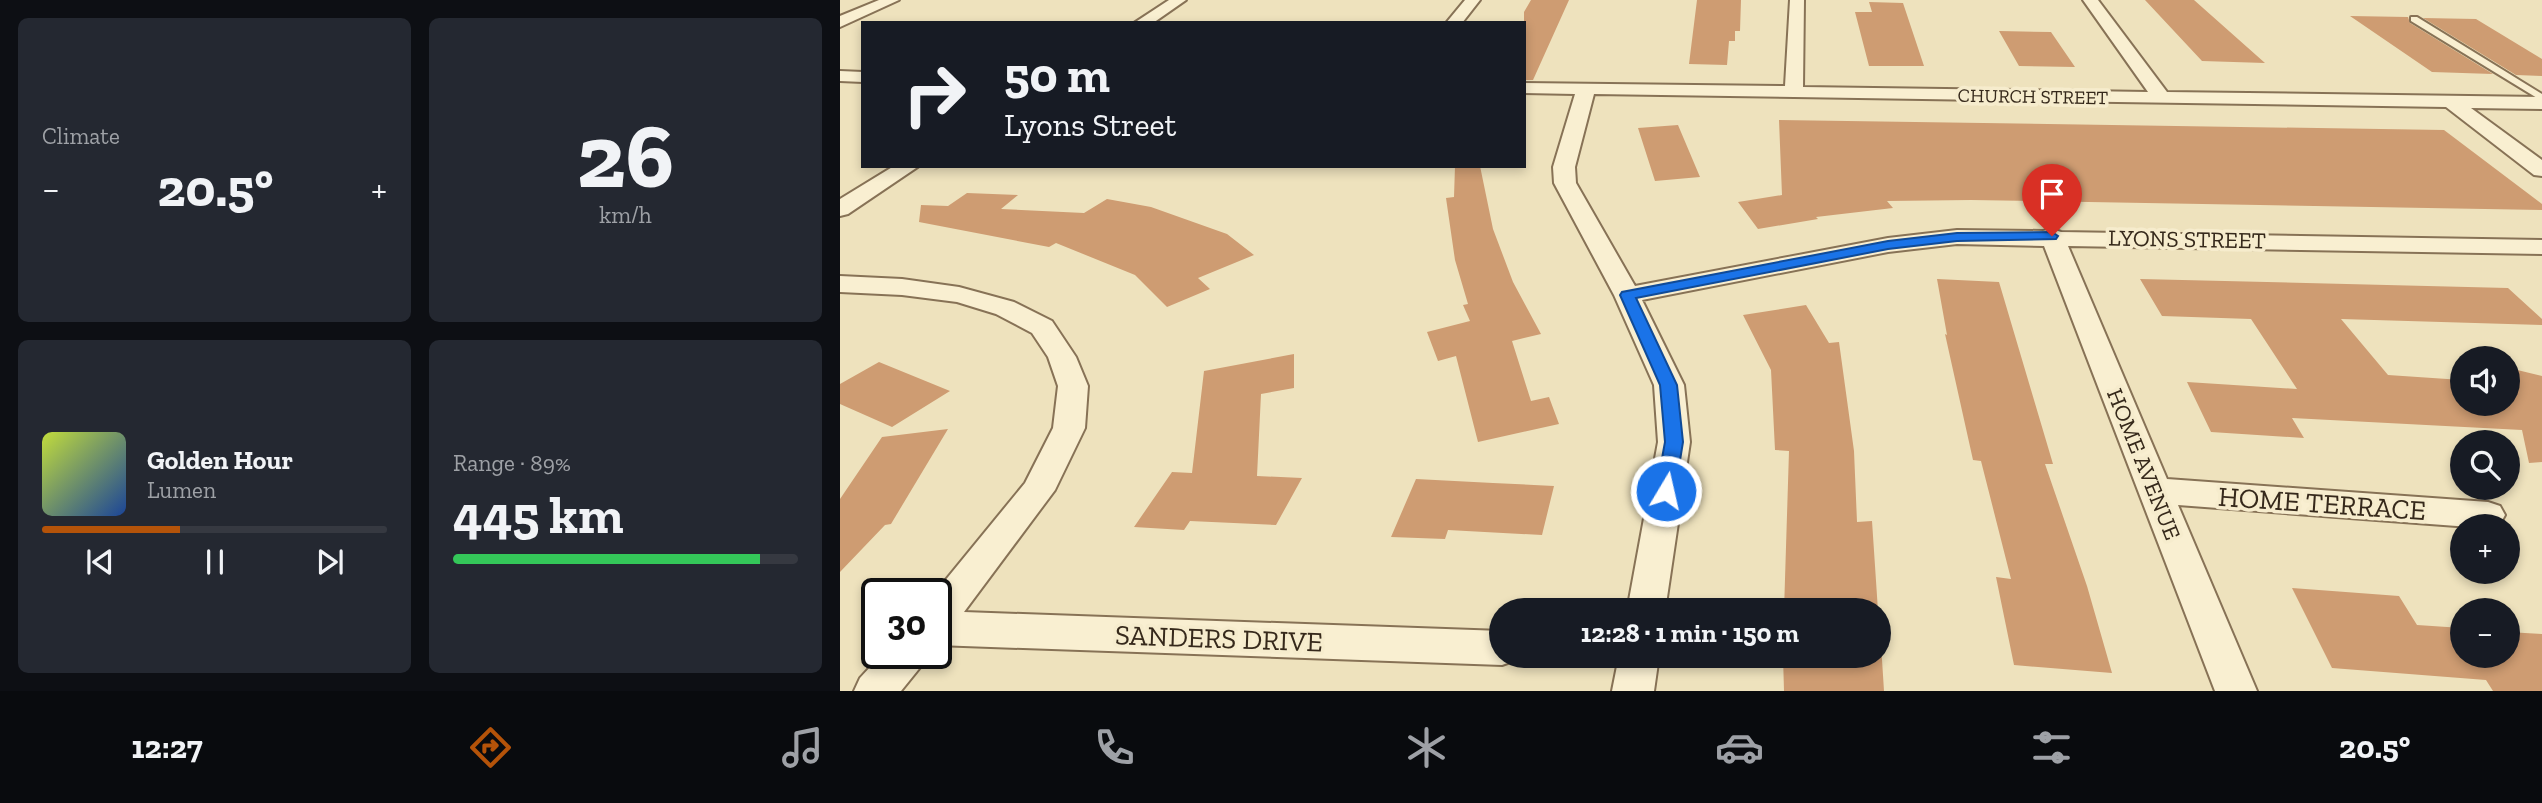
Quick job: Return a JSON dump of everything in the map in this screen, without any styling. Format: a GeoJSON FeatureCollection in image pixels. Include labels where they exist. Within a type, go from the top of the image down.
{"type":"FeatureCollection","features":[{"type":"Feature","properties":{"kind":"street"},"geometry":{"type":"LineString","coordinates":[[840,22],[891,0]]}},
{"type":"Feature","properties":{"kind":"street"},"geometry":{"type":"LineString","coordinates":[[1145,21],[1180,0]]}},
{"type":"Feature","properties":{"kind":"street"},"geometry":{"type":"LineString","coordinates":[[1456,21],[1473,0]]}},
{"type":"Feature","properties":{"kind":"street"},"geometry":{"type":"LineString","coordinates":[[1794,92],[1797,0]]}},
{"type":"Feature","properties":{"kind":"street"},"geometry":{"type":"LineString","coordinates":[[2090,0],[2162,98]]}},
{"type":"Feature","properties":{"kind":"street"},"geometry":{"type":"LineString","coordinates":[[840,76],[861,77]]}},
{"type":"Feature","properties":{"kind":"street","name":"CHURCH STREET"},"geometry":{"type":"LineString","coordinates":[[1526,88],[2451,102],[2542,101]]}},
{"type":"Feature","properties":{"kind":"street"},"geometry":{"type":"LineString","coordinates":[[1586,89],[1564,167],[1565,183],[1627,295],[1669,385],[1673,414],[1674,442],[1648,598]]}},
{"type":"Feature","properties":{"kind":"street"},"geometry":{"type":"LineString","coordinates":[[2451,102],[2542,170]]}},
{"type":"Feature","properties":{"kind":"street"},"geometry":{"type":"LineString","coordinates":[[840,209],[906,168]]}},
{"type":"Feature","properties":{"kind":"street","name":"LYONS STREET"},"geometry":{"type":"LineString","coordinates":[[1627,295],[1888,245],[1957,237],[2052,236],[2542,247]]}},
{"type":"Feature","properties":{"kind":"street","name":"HOME AVENUE"},"geometry":{"type":"LineString","coordinates":[[2052,236],[2236,691]]}},
{"type":"Feature","properties":{"kind":"street"},"geometry":{"type":"LineString","coordinates":[[840,284],[902,287],[960,295],[1005,308],[1042,327],[1062,357],[1073,386],[1069,428],[1038,491],[952,600]]}},
{"type":"Feature","properties":{"kind":"street","name":"HOME TERRACE"},"geometry":{"type":"LineString","coordinates":[[2155,491],[2474,514]]}},
{"type":"Feature","properties":{"kind":"street","name":"SANDERS DRIVE"},"geometry":{"type":"LineString","coordinates":[[952,629],[1489,648]]}},
{"type":"Feature","properties":{"kind":"street"},"geometry":{"type":"LineString","coordinates":[[1633,691],[1637,668]]}},
{"type":"Feature","properties":{"kind":"street"},"geometry":{"type":"LineString","coordinates":[[875,691],[894,669]]}},
{"type":"Feature","properties":{"kind":"lane"},"geometry":{"type":"LineString","coordinates":[[2414,19],[2542,101]]}},
{"type":"Feature","properties":{"kind":"building"},"geometry":{"type":"Polygon","coordinates":[[[1531,0],[1569,0],[1533,80],[1526,80],[1524,12],[1531,0]]]}},
{"type":"Feature","properties":{"kind":"building"},"geometry":{"type":"Polygon","coordinates":[[[1697,0],[1741,0],[1740,31],[1735,31],[1735,41],[1729,41],[1727,65],[1689,64],[1697,0]]]}},
{"type":"Feature","properties":{"kind":"building"},"geometry":{"type":"Polygon","coordinates":[[[2145,0],[2194,0],[2265,63],[2202,61],[2145,0]]]}},
{"type":"Feature","properties":{"kind":"building"},"geometry":{"type":"Polygon","coordinates":[[[1869,2],[1903,3],[1924,66],[1869,66],[1855,12],[1872,12],[1869,2]]]}},
{"type":"Feature","properties":{"kind":"building"},"geometry":{"type":"Polygon","coordinates":[[[2350,16],[2408,17],[2410,23],[2493,74],[2432,72],[2350,16]]]}},
{"type":"Feature","properties":{"kind":"building"},"geometry":{"type":"Polygon","coordinates":[[[2423,18],[2476,19],[2542,59],[2542,76],[2516,75],[2423,18]]]}},
{"type":"Feature","properties":{"kind":"building"},"geometry":{"type":"Polygon","coordinates":[[[1999,31],[2051,32],[2075,67],[2019,66],[1999,31]]]}},
{"type":"Feature","properties":{"kind":"building"},"geometry":{"type":"Polygon","coordinates":[[[1779,120],[2444,130],[2542,204],[2542,210],[1971,200],[1887,201],[1893,208],[1816,217],[1818,219],[1758,229],[1738,202],[1782,195],[1779,120]]]}},
{"type":"Feature","properties":{"kind":"building"},"geometry":{"type":"Polygon","coordinates":[[[1678,125],[1700,177],[1655,181],[1638,128],[1678,125]]]}},
{"type":"Feature","properties":{"kind":"building"},"geometry":{"type":"Polygon","coordinates":[[[1455,168],[1480,168],[1493,229],[1513,282],[1541,334],[1512,341],[1531,401],[1549,397],[1559,424],[1478,442],[1456,356],[1438,361],[1427,332],[1470,321],[1463,305],[1468,304],[1455,260],[1446,198],[1454,197],[1455,168]]]}},
{"type":"Feature","properties":{"kind":"building"},"geometry":{"type":"Polygon","coordinates":[[[967,193],[1018,195],[1001,209],[1084,213],[1107,199],[1151,207],[1227,234],[1254,255],[1198,278],[1210,289],[1167,307],[1135,275],[1056,243],[1049,247],[919,222],[921,205],[948,206],[967,193]]]}},
{"type":"Feature","properties":{"kind":"building"},"geometry":{"type":"Polygon","coordinates":[[[1937,279],[1999,282],[2053,464],[2045,464],[2087,586],[2112,673],[2014,665],[1996,577],[2011,579],[1981,461],[1973,460],[1945,334],[1947,335],[1937,279]]]}},
{"type":"Feature","properties":{"kind":"building"},"geometry":{"type":"Polygon","coordinates":[[[2140,279],[2508,288],[2542,319],[2542,325],[2341,319],[2388,375],[2450,379],[2450,416],[2520,416],[2520,371],[2542,376],[2542,462],[2529,463],[2522,430],[2292,418],[2304,438],[2211,432],[2187,382],[2297,389],[2251,319],[2162,316],[2140,279]]]}},
{"type":"Feature","properties":{"kind":"building"},"geometry":{"type":"Polygon","coordinates":[[[1806,305],[1829,343],[1839,342],[1854,451],[1857,522],[1872,521],[1877,598],[1784,598],[1789,451],[1775,450],[1771,370],[1743,315],[1806,305]]]}},
{"type":"Feature","properties":{"kind":"building"},"geometry":{"type":"Polygon","coordinates":[[[1294,354],[1294,388],[1261,394],[1257,476],[1302,478],[1276,525],[1190,521],[1184,530],[1134,527],[1172,472],[1192,473],[1204,371],[1294,354]]]}},
{"type":"Feature","properties":{"kind":"building"},"geometry":{"type":"Polygon","coordinates":[[[879,362],[950,391],[892,427],[840,404],[840,384],[879,362]]]}},
{"type":"Feature","properties":{"kind":"building"},"geometry":{"type":"Polygon","coordinates":[[[948,429],[891,524],[885,525],[840,572],[840,499],[882,437],[948,429]]]}},
{"type":"Feature","properties":{"kind":"building"},"geometry":{"type":"Polygon","coordinates":[[[1416,479],[1554,486],[1542,535],[1448,530],[1445,539],[1391,537],[1416,479]]]}},
{"type":"Feature","properties":{"kind":"building"},"geometry":{"type":"Polygon","coordinates":[[[2292,588],[2399,596],[2417,625],[2450,627],[2450,668],[2520,668],[2520,633],[2542,634],[2542,691],[2493,691],[2486,680],[2332,668],[2292,588]]]}},
{"type":"Feature","properties":{"kind":"building"},"geometry":{"type":"Polygon","coordinates":[[[1783,668],[1883,668],[1884,691],[1784,691],[1783,668]]]}},
{"type":"Feature","properties":{"kind":"route"},"geometry":{"type":"LineString","coordinates":[[1666,491],[1674,442],[1669,385],[1627,295],[1888,245],[1957,237],[2052,236]]}}]}
